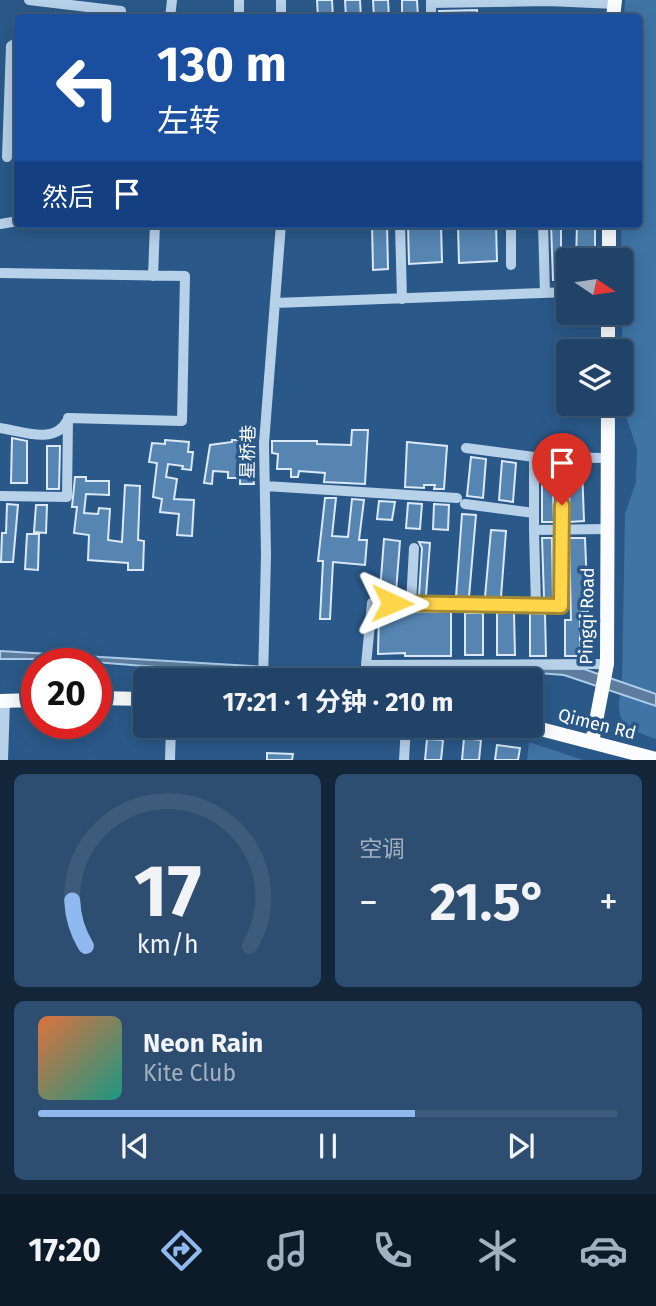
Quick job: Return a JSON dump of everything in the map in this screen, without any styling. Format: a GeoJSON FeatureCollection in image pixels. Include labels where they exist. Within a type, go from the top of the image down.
{"type":"FeatureCollection","features":[{"type":"Feature","properties":{"kind":"main road"},"geometry":{"type":"LineString","coordinates":[[609,228],[609,248]]}},
{"type":"Feature","properties":{"kind":"main road","name":"Pingqi Road"},"geometry":{"type":"LineString","coordinates":[[592,742],[607,664],[608,416]]}},
{"type":"Feature","properties":{"kind":"main road"},"geometry":{"type":"LineString","coordinates":[[112,698],[133,699]]}},
{"type":"Feature","properties":{"kind":"main road"},"geometry":{"type":"LineString","coordinates":[[2,701],[21,700]]}},
{"type":"Feature","properties":{"kind":"main road","name":"Qimen Rd"},"geometry":{"type":"LineString","coordinates":[[543,730],[655,759]]}},
{"type":"Feature","properties":{"kind":"street"},"geometry":{"type":"LineString","coordinates":[[29,0],[121,11],[121,14]]}},
{"type":"Feature","properties":{"kind":"street"},"geometry":{"type":"LineString","coordinates":[[431,1],[548,1],[614,7]]}},
{"type":"Feature","properties":{"kind":"street"},"geometry":{"type":"LineString","coordinates":[[8,156],[13,120],[11,44]]}},
{"type":"Feature","properties":{"kind":"street"},"geometry":{"type":"LineString","coordinates":[[153,276],[155,228]]}},
{"type":"Feature","properties":{"kind":"street","name":"星桥巷"},"geometry":{"type":"LineString","coordinates":[[263,668],[266,555],[264,443],[281,228]]}},
{"type":"Feature","properties":{"kind":"street"},"geometry":{"type":"LineString","coordinates":[[400,228],[401,299]]}},
{"type":"Feature","properties":{"kind":"street"},"geometry":{"type":"LineString","coordinates":[[511,228],[511,265]]}},
{"type":"Feature","properties":{"kind":"street"},"geometry":{"type":"LineString","coordinates":[[543,228],[545,293]]}},
{"type":"Feature","properties":{"kind":"street"},"geometry":{"type":"LineString","coordinates":[[0,273],[185,276],[182,422],[68,418]]}},
{"type":"Feature","properties":{"kind":"street"},"geometry":{"type":"LineString","coordinates":[[275,303],[556,293]]}},
{"type":"Feature","properties":{"kind":"street"},"geometry":{"type":"LineString","coordinates":[[0,428],[52,435],[62,429],[68,418]]}},
{"type":"Feature","properties":{"kind":"street"},"geometry":{"type":"LineString","coordinates":[[0,496],[67,497],[68,418]]}},
{"type":"Feature","properties":{"kind":"street"},"geometry":{"type":"LineString","coordinates":[[466,449],[534,457],[608,458]]}},
{"type":"Feature","properties":{"kind":"street"},"geometry":{"type":"LineString","coordinates":[[534,457],[536,606]]}},
{"type":"Feature","properties":{"kind":"street"},"geometry":{"type":"LineString","coordinates":[[562,457],[561,606],[372,603],[366,665],[607,664]]}},
{"type":"Feature","properties":{"kind":"street"},"geometry":{"type":"LineString","coordinates":[[265,486],[461,501],[534,513]]}},
{"type":"Feature","properties":{"kind":"street"},"geometry":{"type":"LineString","coordinates":[[534,530],[607,528]]}},
{"type":"Feature","properties":{"kind":"street"},"geometry":{"type":"LineString","coordinates":[[411,604],[414,548]]}},
{"type":"Feature","properties":{"kind":"street"},"geometry":{"type":"LineString","coordinates":[[2,701],[3,760]]}},
{"type":"Feature","properties":{"kind":"street"},"geometry":{"type":"LineString","coordinates":[[170,760],[171,738]]}},
{"type":"Feature","properties":{"kind":"street"},"geometry":{"type":"LineString","coordinates":[[404,760],[405,738]]}},
{"type":"Feature","properties":{"kind":"shaded area"},"geometry":{"type":"Polygon","coordinates":[[[625,0],[656,0],[656,739],[627,726],[622,721],[619,706],[622,683],[625,514],[636,482],[637,449],[626,416],[633,416],[633,339],[622,339],[622,326],[634,326],[634,248],[621,248],[621,228],[642,228],[642,14],[624,14],[625,0]]]}},
{"type":"Feature","properties":{"kind":"shaded area"},"geometry":{"type":"Polygon","coordinates":[[[0,651],[21,652],[21,659],[0,659],[0,651]]]}},
{"type":"Feature","properties":{"kind":"shaded area"},"geometry":{"type":"Polygon","coordinates":[[[112,658],[267,667],[426,668],[169,668],[112,663],[112,658]]]}},
{"type":"Feature","properties":{"kind":"shaded area"},"geometry":{"type":"Polygon","coordinates":[[[543,669],[584,669],[656,694],[656,706],[564,675],[543,673],[543,669]]]}},
{"type":"Feature","properties":{"kind":"shaded area"},"geometry":{"type":"Polygon","coordinates":[[[529,742],[583,760],[527,760],[529,742]]]}},
{"type":"Feature","properties":{"kind":"building"},"geometry":{"type":"Polygon","coordinates":[[[317,0],[332,0],[333,14],[318,14],[317,0]]]}},
{"type":"Feature","properties":{"kind":"building"},"geometry":{"type":"Polygon","coordinates":[[[345,0],[360,0],[361,14],[346,14],[345,0]]]}},
{"type":"Feature","properties":{"kind":"building"},"geometry":{"type":"Polygon","coordinates":[[[373,0],[388,0],[389,14],[374,14],[373,0]]]}},
{"type":"Feature","properties":{"kind":"building"},"geometry":{"type":"Polygon","coordinates":[[[402,0],[417,0],[418,14],[402,14],[402,0]]]}},
{"type":"Feature","properties":{"kind":"building"},"geometry":{"type":"Polygon","coordinates":[[[477,10],[477,14],[439,14],[439,11],[477,10]]]}},
{"type":"Feature","properties":{"kind":"building"},"geometry":{"type":"Polygon","coordinates":[[[372,228],[387,228],[388,269],[373,270],[372,228]]]}},
{"type":"Feature","properties":{"kind":"building"},"geometry":{"type":"Polygon","coordinates":[[[408,228],[441,228],[442,262],[409,264],[408,228]]]}},
{"type":"Feature","properties":{"kind":"building"},"geometry":{"type":"Polygon","coordinates":[[[458,228],[496,228],[497,261],[459,263],[458,228]]]}},
{"type":"Feature","properties":{"kind":"building"},"geometry":{"type":"Polygon","coordinates":[[[551,228],[561,228],[561,248],[556,248],[556,280],[553,280],[551,228]]]}},
{"type":"Feature","properties":{"kind":"building"},"geometry":{"type":"Polygon","coordinates":[[[577,228],[595,228],[595,248],[576,248],[577,228]]]}},
{"type":"Feature","properties":{"kind":"building"},"geometry":{"type":"Polygon","coordinates":[[[352,430],[368,430],[365,484],[324,482],[325,473],[299,471],[298,477],[291,477],[291,469],[277,469],[278,454],[272,453],[272,441],[317,441],[317,444],[351,445],[352,430]]]}},
{"type":"Feature","properties":{"kind":"building"},"geometry":{"type":"Polygon","coordinates":[[[12,438],[27,441],[27,483],[11,483],[12,438]]]}},
{"type":"Feature","properties":{"kind":"building"},"geometry":{"type":"Polygon","coordinates":[[[165,440],[189,442],[188,452],[193,452],[191,470],[168,464],[166,477],[177,479],[174,499],[194,500],[192,536],[177,535],[179,514],[160,512],[162,499],[153,497],[157,463],[149,462],[152,443],[165,444],[165,440]]]}},
{"type":"Feature","properties":{"kind":"building"},"geometry":{"type":"Polygon","coordinates":[[[232,440],[250,440],[254,484],[240,484],[240,478],[228,478],[228,472],[213,471],[212,484],[204,483],[210,445],[232,440]]]}},
{"type":"Feature","properties":{"kind":"building"},"geometry":{"type":"Polygon","coordinates":[[[407,442],[447,446],[444,489],[434,489],[435,485],[424,485],[424,488],[405,487],[407,442]]]}},
{"type":"Feature","properties":{"kind":"building"},"geometry":{"type":"Polygon","coordinates":[[[47,446],[60,446],[59,489],[47,489],[47,446]]]}},
{"type":"Feature","properties":{"kind":"building"},"geometry":{"type":"Polygon","coordinates":[[[471,457],[486,459],[483,498],[467,496],[471,457]]]}},
{"type":"Feature","properties":{"kind":"building"},"geometry":{"type":"Polygon","coordinates":[[[502,461],[516,463],[513,502],[499,500],[502,461]]]}},
{"type":"Feature","properties":{"kind":"building"},"geometry":{"type":"Polygon","coordinates":[[[542,465],[552,465],[554,522],[542,522],[542,465]]]}},
{"type":"Feature","properties":{"kind":"building"},"geometry":{"type":"Polygon","coordinates":[[[570,465],[582,466],[584,521],[569,522],[570,465]]]}},
{"type":"Feature","properties":{"kind":"building"},"geometry":{"type":"Polygon","coordinates":[[[75,477],[86,477],[86,481],[109,481],[109,495],[86,494],[84,513],[98,514],[99,508],[110,509],[108,540],[122,542],[125,485],[140,486],[138,540],[144,541],[143,570],[128,570],[128,563],[88,560],[89,535],[74,533],[77,507],[72,507],[75,477]]]}},
{"type":"Feature","properties":{"kind":"building"},"geometry":{"type":"Polygon","coordinates":[[[325,498],[336,498],[332,536],[348,537],[352,499],[364,500],[359,540],[367,540],[365,565],[333,562],[330,619],[320,619],[323,561],[318,561],[325,498]]]}},
{"type":"Feature","properties":{"kind":"building"},"geometry":{"type":"Polygon","coordinates":[[[379,501],[395,502],[392,520],[377,519],[379,501]]]}},
{"type":"Feature","properties":{"kind":"building"},"geometry":{"type":"Polygon","coordinates":[[[408,503],[422,504],[420,529],[406,528],[408,503]]]}},
{"type":"Feature","properties":{"kind":"building"},"geometry":{"type":"Polygon","coordinates":[[[7,504],[18,505],[13,562],[1,562],[2,533],[6,533],[7,504]]]}},
{"type":"Feature","properties":{"kind":"building"},"geometry":{"type":"Polygon","coordinates":[[[434,504],[449,505],[448,530],[433,529],[434,504]]]}},
{"type":"Feature","properties":{"kind":"building"},"geometry":{"type":"Polygon","coordinates":[[[36,505],[47,505],[46,533],[34,532],[36,505]]]}},
{"type":"Feature","properties":{"kind":"building"},"geometry":{"type":"Polygon","coordinates":[[[462,514],[476,515],[469,597],[456,597],[462,514]]]}},
{"type":"Feature","properties":{"kind":"building"},"geometry":{"type":"Polygon","coordinates":[[[491,530],[506,531],[501,597],[485,597],[491,530]]]}},
{"type":"Feature","properties":{"kind":"building"},"geometry":{"type":"Polygon","coordinates":[[[27,534],[39,534],[38,570],[25,569],[27,534]]]}},
{"type":"Feature","properties":{"kind":"building"},"geometry":{"type":"Polygon","coordinates":[[[542,538],[552,538],[553,598],[544,598],[542,538]]]}},
{"type":"Feature","properties":{"kind":"building"},"geometry":{"type":"Polygon","coordinates":[[[569,538],[585,538],[588,612],[580,612],[580,656],[565,656],[565,620],[571,620],[569,538]]]}},
{"type":"Feature","properties":{"kind":"building"},"geometry":{"type":"Polygon","coordinates":[[[384,539],[400,541],[396,592],[380,591],[384,539]]]}},
{"type":"Feature","properties":{"kind":"building"},"geometry":{"type":"Polygon","coordinates":[[[419,542],[430,543],[426,596],[419,596],[422,548],[419,542]]]}},
{"type":"Feature","properties":{"kind":"building"},"geometry":{"type":"Polygon","coordinates":[[[379,611],[451,612],[451,656],[378,654],[379,611]]]}},
{"type":"Feature","properties":{"kind":"building"},"geometry":{"type":"Polygon","coordinates":[[[465,613],[483,613],[483,655],[465,655],[465,613]]]}},
{"type":"Feature","properties":{"kind":"building"},"geometry":{"type":"Polygon","coordinates":[[[497,613],[514,613],[515,655],[497,655],[497,613]]]}},
{"type":"Feature","properties":{"kind":"building"},"geometry":{"type":"Polygon","coordinates":[[[530,613],[545,614],[546,656],[530,656],[530,613]]]}},
{"type":"Feature","properties":{"kind":"building"},"geometry":{"type":"Polygon","coordinates":[[[464,738],[481,740],[479,760],[462,760],[464,738]]]}},
{"type":"Feature","properties":{"kind":"building"},"geometry":{"type":"Polygon","coordinates":[[[427,739],[443,740],[441,760],[425,760],[427,739]]]}},
{"type":"Feature","properties":{"kind":"building"},"geometry":{"type":"Polygon","coordinates":[[[497,745],[520,748],[518,760],[495,760],[497,745]]]}},
{"type":"Feature","properties":{"kind":"building"},"geometry":{"type":"Polygon","coordinates":[[[267,753],[293,754],[292,760],[267,760],[267,753]]]}},
{"type":"Feature","properties":{"kind":"route"},"geometry":{"type":"LineString","coordinates":[[392,603],[561,606],[562,505]]}}]}
